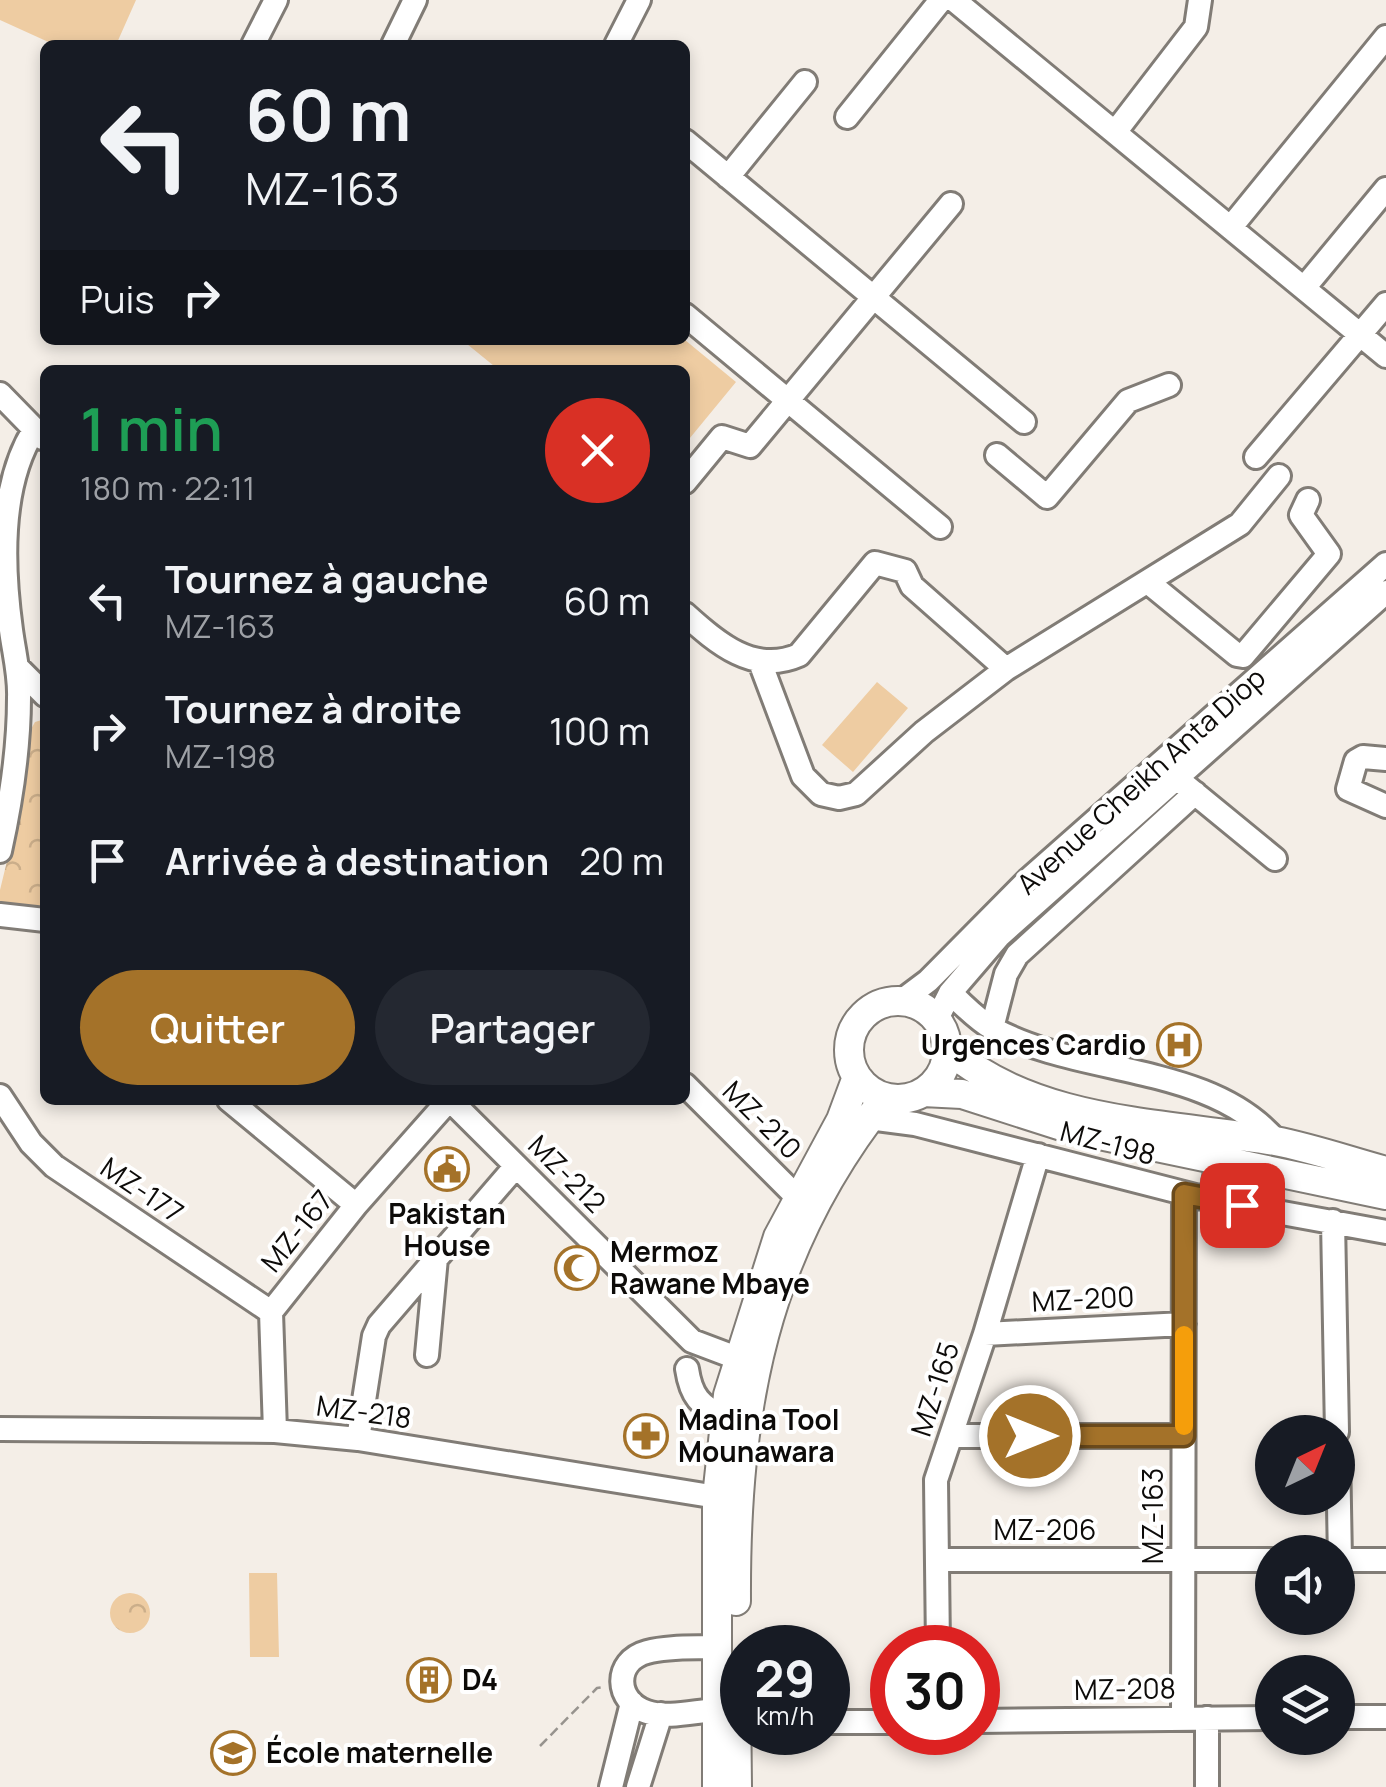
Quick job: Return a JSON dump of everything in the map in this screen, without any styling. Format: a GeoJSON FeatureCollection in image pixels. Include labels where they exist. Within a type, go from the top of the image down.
{"type":"FeatureCollection","features":[{"type":"Feature","properties":{"kind":"main road"},"geometry":{"type":"LineString","coordinates":[[878,1108],[851,1063],[852,1033],[871,1010],[900,1002],[914,1004],[936,1020],[947,1048],[985,1077],[1028,1095],[1095,1115],[1277,1142],[1386,1171]]}},
{"type":"Feature","properties":{"kind":"main road"},"geometry":{"type":"LineString","coordinates":[[923,1092],[941,1074],[947,1048]]}},
{"type":"Feature","properties":{"kind":"main road"},"geometry":{"type":"LineString","coordinates":[[720,1661],[716,1497],[724,1417],[738,1358],[771,1257],[798,1197],[841,1120],[857,1077]]}},
{"type":"Feature","properties":{"kind":"main road"},"geometry":{"type":"LineString","coordinates":[[734,1625],[738,1480],[753,1372],[770,1312],[806,1220],[834,1168],[878,1108],[923,1092],[962,1094],[1070,1130],[1386,1195]]}},
{"type":"Feature","properties":{"kind":"main road"},"geometry":{"type":"LineString","coordinates":[[717,1787],[724,1755]]}},
{"type":"Feature","properties":{"kind":"main road"},"geometry":{"type":"LineString","coordinates":[[735,1755],[738,1787]]}},
{"type":"Feature","properties":{"kind":"street"},"geometry":{"type":"LineString","coordinates":[[256,40],[276,0]]}},
{"type":"Feature","properties":{"kind":"street"},"geometry":{"type":"LineString","coordinates":[[395,40],[415,0]]}},
{"type":"Feature","properties":{"kind":"street"},"geometry":{"type":"LineString","coordinates":[[619,40],[639,0]]}},
{"type":"Feature","properties":{"kind":"street"},"geometry":{"type":"LineString","coordinates":[[847,117],[941,0]]}},
{"type":"Feature","properties":{"kind":"street"},"geometry":{"type":"LineString","coordinates":[[954,0],[1386,356]]}},
{"type":"Feature","properties":{"kind":"street"},"geometry":{"type":"LineString","coordinates":[[1116,131],[1196,26],[1200,0]]}},
{"type":"Feature","properties":{"kind":"street"},"geometry":{"type":"LineString","coordinates":[[1231,227],[1386,37]]}},
{"type":"Feature","properties":{"kind":"street"},"geometry":{"type":"LineString","coordinates":[[728,176],[805,82]]}},
{"type":"Feature","properties":{"kind":"street"},"geometry":{"type":"LineString","coordinates":[[690,145],[1024,422]]}},
{"type":"Feature","properties":{"kind":"street"},"geometry":{"type":"LineString","coordinates":[[1304,288],[1386,189]]}},
{"type":"Feature","properties":{"kind":"street"},"geometry":{"type":"LineString","coordinates":[[690,476],[722,437],[750,446],[951,204]]}},
{"type":"Feature","properties":{"kind":"street"},"geometry":{"type":"LineString","coordinates":[[1256,457],[1386,304]]}},
{"type":"Feature","properties":{"kind":"street"},"geometry":{"type":"LineString","coordinates":[[690,318],[940,526]]}},
{"type":"Feature","properties":{"kind":"street"},"geometry":{"type":"LineString","coordinates":[[997,455],[1047,497],[1128,401],[1169,385]]}},
{"type":"Feature","properties":{"kind":"street"},"geometry":{"type":"LineString","coordinates":[[0,394],[40,435],[14,458],[8,483],[4,536],[11,633],[18,668],[15,770],[0,851]]}},
{"type":"Feature","properties":{"kind":"street"},"geometry":{"type":"LineString","coordinates":[[760,662],[802,776],[822,794],[838,798],[856,794],[924,732],[1006,670],[1240,524],[1279,476]]}},
{"type":"Feature","properties":{"kind":"street"},"geometry":{"type":"LineString","coordinates":[[1150,583],[1236,655],[1243,656],[1329,554],[1301,515],[1308,500]]}},
{"type":"Feature","properties":{"kind":"street"},"geometry":{"type":"LineString","coordinates":[[690,618],[735,653],[760,662],[781,663],[799,655],[875,564],[905,571],[912,586],[1006,670]]}},
{"type":"Feature","properties":{"kind":"street","name":"Avenue Cheikh Anta Diop"},"geometry":{"type":"LineString","coordinates":[[900,1002],[928,980],[1028,880],[1386,564]]}},
{"type":"Feature","properties":{"kind":"street","name":"Avenue Cheikh Anta Diop"},"geometry":{"type":"LineString","coordinates":[[936,1020],[950,993],[999,936],[1386,592]]}},
{"type":"Feature","properties":{"kind":"street"},"geometry":{"type":"LineString","coordinates":[[18,668],[40,690]]}},
{"type":"Feature","properties":{"kind":"street"},"geometry":{"type":"LineString","coordinates":[[1386,758],[1356,761],[1348,789],[1386,806]]}},
{"type":"Feature","properties":{"kind":"street"},"geometry":{"type":"LineString","coordinates":[[1176,778],[1275,859]]}},
{"type":"Feature","properties":{"kind":"street"},"geometry":{"type":"LineString","coordinates":[[992,1028],[1006,974],[1017,955],[1195,793]]}},
{"type":"Feature","properties":{"kind":"street"},"geometry":{"type":"LineString","coordinates":[[0,914],[40,919]]}},
{"type":"Feature","properties":{"kind":"street"},"geometry":{"type":"LineString","coordinates":[[950,993],[992,1028],[1064,1055],[1216,1097],[1264,1126],[1277,1142]]}},
{"type":"Feature","properties":{"kind":"street","name":"MZ-210"},"geometry":{"type":"LineString","coordinates":[[690,1090],[798,1197]]}},
{"type":"Feature","properties":{"kind":"street","name":"MZ-177"},"geometry":{"type":"LineString","coordinates":[[0,1096],[31,1143],[54,1166],[271,1312]]}},
{"type":"Feature","properties":{"kind":"street"},"geometry":{"type":"LineString","coordinates":[[234,1105],[356,1204]]}},
{"type":"Feature","properties":{"kind":"street","name":"MZ-167"},"geometry":{"type":"LineString","coordinates":[[275,1431],[271,1312],[356,1204],[445,1105]]}},
{"type":"Feature","properties":{"kind":"street","name":"MZ-212"},"geometry":{"type":"LineString","coordinates":[[454,1105],[692,1341],[738,1358]]}},
{"type":"Feature","properties":{"kind":"street","name":"MZ-198"},"geometry":{"type":"LineString","coordinates":[[878,1108],[915,1124],[1184,1194],[1386,1232]]}},
{"type":"Feature","properties":{"kind":"street","name":"MZ-165"},"geometry":{"type":"LineString","coordinates":[[938,1625],[936,1480],[985,1334],[1038,1155]]}},
{"type":"Feature","properties":{"kind":"street"},"geometry":{"type":"LineString","coordinates":[[1211,1200],[1218,1159]]}},
{"type":"Feature","properties":{"kind":"street"},"geometry":{"type":"LineString","coordinates":[[358,1440],[379,1325],[516,1166]]}},
{"type":"Feature","properties":{"kind":"street","name":"MZ-163"},"geometry":{"type":"LineString","coordinates":[[1182,1719],[1184,1194]]}},
{"type":"Feature","properties":{"kind":"street"},"geometry":{"type":"LineString","coordinates":[[1333,1221],[1337,1415]]}},
{"type":"Feature","properties":{"kind":"street"},"geometry":{"type":"LineString","coordinates":[[427,1355],[436,1258]]}},
{"type":"Feature","properties":{"kind":"street","name":"MZ-200"},"geometry":{"type":"LineString","coordinates":[[985,1334],[1184,1324]]}},
{"type":"Feature","properties":{"kind":"street"},"geometry":{"type":"LineString","coordinates":[[687,1370],[692,1394],[710,1411],[724,1417]]}},
{"type":"Feature","properties":{"kind":"street","name":"MZ-218"},"geometry":{"type":"LineString","coordinates":[[0,1430],[275,1431],[358,1440],[716,1497]]}},
{"type":"Feature","properties":{"kind":"street"},"geometry":{"type":"LineString","coordinates":[[952,1436],[1184,1436]]}},
{"type":"Feature","properties":{"kind":"street","name":"MZ-206"},"geometry":{"type":"LineString","coordinates":[[937,1560],[1255,1560]]}},
{"type":"Feature","properties":{"kind":"street"},"geometry":{"type":"LineString","coordinates":[[1355,1560],[1386,1560]]}},
{"type":"Feature","properties":{"kind":"street"},"geometry":{"type":"LineString","coordinates":[[611,1787],[627,1694],[624,1666],[647,1652],[717,1647]]}},
{"type":"Feature","properties":{"kind":"street"},"geometry":{"type":"LineString","coordinates":[[627,1694],[646,1712],[720,1717]]}},
{"type":"Feature","properties":{"kind":"street"},"geometry":{"type":"LineString","coordinates":[[638,1787],[661,1714]]}},
{"type":"Feature","properties":{"kind":"street"},"geometry":{"type":"LineString","coordinates":[[1355,1717],[1386,1717]]}},
{"type":"Feature","properties":{"kind":"street"},"geometry":{"type":"LineString","coordinates":[[1207,1718],[1207,1787]]}},
{"type":"Feature","properties":{"kind":"street","name":"MZ-208"},"geometry":{"type":"LineString","coordinates":[[1000,1721],[1255,1718]]}},
{"type":"Feature","properties":{"kind":"path"},"geometry":{"type":"LineString","coordinates":[[540,1746],[598,1688],[627,1694]]}},
{"type":"Feature","properties":{"kind":"green space"},"geometry":{"type":"Polygon","coordinates":[[[0,0],[136,0],[118,40],[44,40],[0,20],[0,0]]]}},
{"type":"Feature","properties":{"kind":"green space"},"geometry":{"type":"Polygon","coordinates":[[[690,344],[736,382],[690,438],[690,365],[493,365],[468,345],[690,344]]]}},
{"type":"Feature","properties":{"kind":"green space"},"geometry":{"type":"Polygon","coordinates":[[[877,682],[908,708],[853,772],[822,745],[877,682]]]}},
{"type":"Feature","properties":{"kind":"green space"},"geometry":{"type":"Polygon","coordinates":[[[40,720],[40,915],[8,911],[0,901],[15,828],[26,738],[40,720]]]}},
{"type":"Feature","properties":{"kind":"green space"},"geometry":{"type":"Polygon","coordinates":[[[249,1573],[277,1573],[279,1657],[250,1657],[249,1573]]]}},
{"type":"Feature","properties":{"kind":"green space"},"geometry":{"type":"Polygon","coordinates":[[[130,1593],[144,1599],[150,1613],[144,1627],[130,1633],[116,1627],[110,1613],[116,1599],[130,1593]]]}},
{"type":"Feature","properties":{"kind":"slow traffic"},"geometry":{"type":"LineString","coordinates":[[1184,1335],[1184,1426]]}},
{"type":"Feature","properties":{"kind":"place","name":"Urgences Cardio"},"geometry":{"type":"Point","coordinates":[1179,1045]}},
{"type":"Feature","properties":{"kind":"place","name":"Pakistan House"},"geometry":{"type":"Point","coordinates":[447,1169]}},
{"type":"Feature","properties":{"kind":"place","name":"Mermoz Rawane Mbaye"},"geometry":{"type":"Point","coordinates":[577,1268]}},
{"type":"Feature","properties":{"kind":"place","name":"Madina Tool Mounawara"},"geometry":{"type":"Point","coordinates":[646,1436]}},
{"type":"Feature","properties":{"kind":"place","name":"D4"},"geometry":{"type":"Point","coordinates":[429,1680]}},
{"type":"Feature","properties":{"kind":"place","name":"École maternelle"},"geometry":{"type":"Point","coordinates":[233,1753]}},
{"type":"Feature","properties":{"kind":"route"},"geometry":{"type":"LineString","coordinates":[[1030,1436],[1184,1436],[1184,1194],[1242,1205]]}}]}
